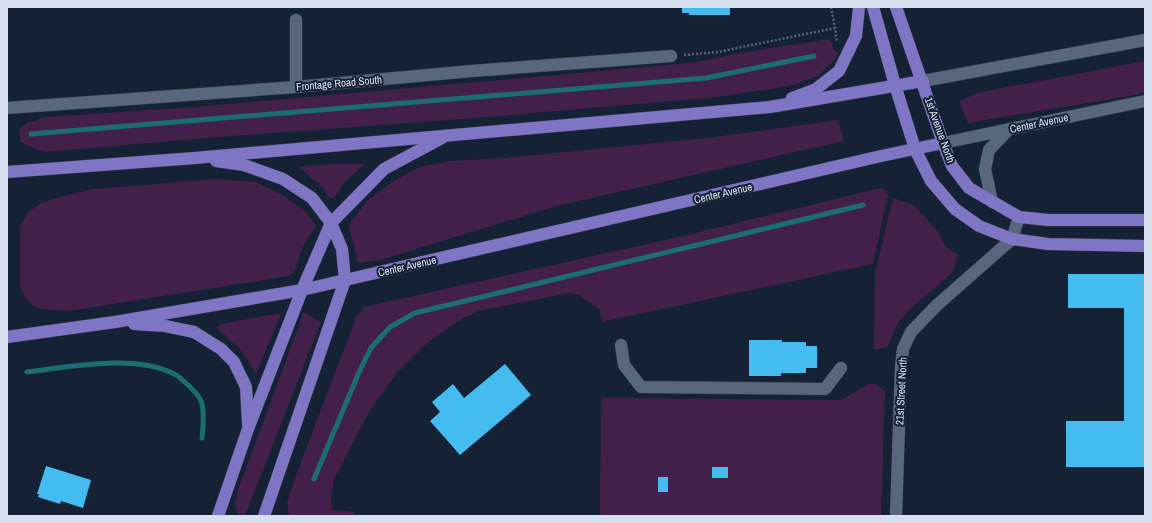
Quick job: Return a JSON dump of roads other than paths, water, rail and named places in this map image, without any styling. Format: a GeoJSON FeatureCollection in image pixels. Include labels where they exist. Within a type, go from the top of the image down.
{"type":"FeatureCollection","features":[{"type":"Feature","properties":{"kind":"main road"},"geometry":{"type":"LineString","coordinates":[[770,107],[816,89],[839,71],[856,36],[859,7]]}},
{"type":"Feature","properties":{"kind":"main road"},"geometry":{"type":"LineString","coordinates":[[873,7],[915,149],[931,181],[955,209],[979,226],[1012,239],[1048,244],[1145,246]]}},
{"type":"Feature","properties":{"kind":"main road","name":"1st Avenue North"},"geometry":{"type":"LineString","coordinates":[[896,7],[952,166],[969,188],[1019,217],[1048,220],[1145,220]]}},
{"type":"Feature","properties":{"kind":"main road"},"geometry":{"type":"LineString","coordinates":[[7,172],[195,158],[770,107],[923,81]]}},
{"type":"Feature","properties":{"kind":"main road"},"geometry":{"type":"LineString","coordinates":[[218,516],[248,429],[302,290],[331,223],[384,169],[446,136]]}},
{"type":"Feature","properties":{"kind":"main road","name":"Center Avenue"},"geometry":{"type":"LineString","coordinates":[[115,322],[302,290],[943,143]]}},
{"type":"Feature","properties":{"kind":"main road"},"geometry":{"type":"LineString","coordinates":[[195,158],[244,165],[283,179],[312,198],[331,223],[342,248],[344,280],[264,516]]}},
{"type":"Feature","properties":{"kind":"main road"},"geometry":{"type":"LineString","coordinates":[[7,337],[115,322],[165,326],[194,332],[221,350],[234,362],[246,387],[248,429]]}},
{"type":"Feature","properties":{"kind":"street"},"geometry":{"type":"LineString","coordinates":[[296,20],[296,87]]}},
{"type":"Feature","properties":{"kind":"street"},"geometry":{"type":"LineString","coordinates":[[923,81],[1145,40]]}},
{"type":"Feature","properties":{"kind":"street","name":"Frontage Road South"},"geometry":{"type":"LineString","coordinates":[[7,108],[296,87],[472,71],[671,56]]}},
{"type":"Feature","properties":{"kind":"street","name":"Center Avenue"},"geometry":{"type":"LineString","coordinates":[[943,143],[1145,101]]}},
{"type":"Feature","properties":{"kind":"street"},"geometry":{"type":"LineString","coordinates":[[992,202],[985,168],[989,150],[1009,129]]}},
{"type":"Feature","properties":{"kind":"street"},"geometry":{"type":"LineString","coordinates":[[1012,239],[1019,217]]}},
{"type":"Feature","properties":{"kind":"street","name":"21st Street North"},"geometry":{"type":"LineString","coordinates":[[896,516],[901,367],[903,350],[911,332],[936,306],[1012,239]]}},
{"type":"Feature","properties":{"kind":"street"},"geometry":{"type":"LineString","coordinates":[[621,345],[624,365],[641,387],[825,389],[841,368]]}},
{"type":"Feature","properties":{"kind":"waterway"},"geometry":{"type":"LineString","coordinates":[[31,134],[706,78],[814,56]]}},
{"type":"Feature","properties":{"kind":"waterway"},"geometry":{"type":"LineString","coordinates":[[314,479],[360,370],[371,348],[390,327],[415,313],[863,205]]}},
{"type":"Feature","properties":{"kind":"waterway"},"geometry":{"type":"LineString","coordinates":[[27,372],[103,363],[123,363],[160,368],[179,377],[197,394],[202,405],[202,438]]}}]}
